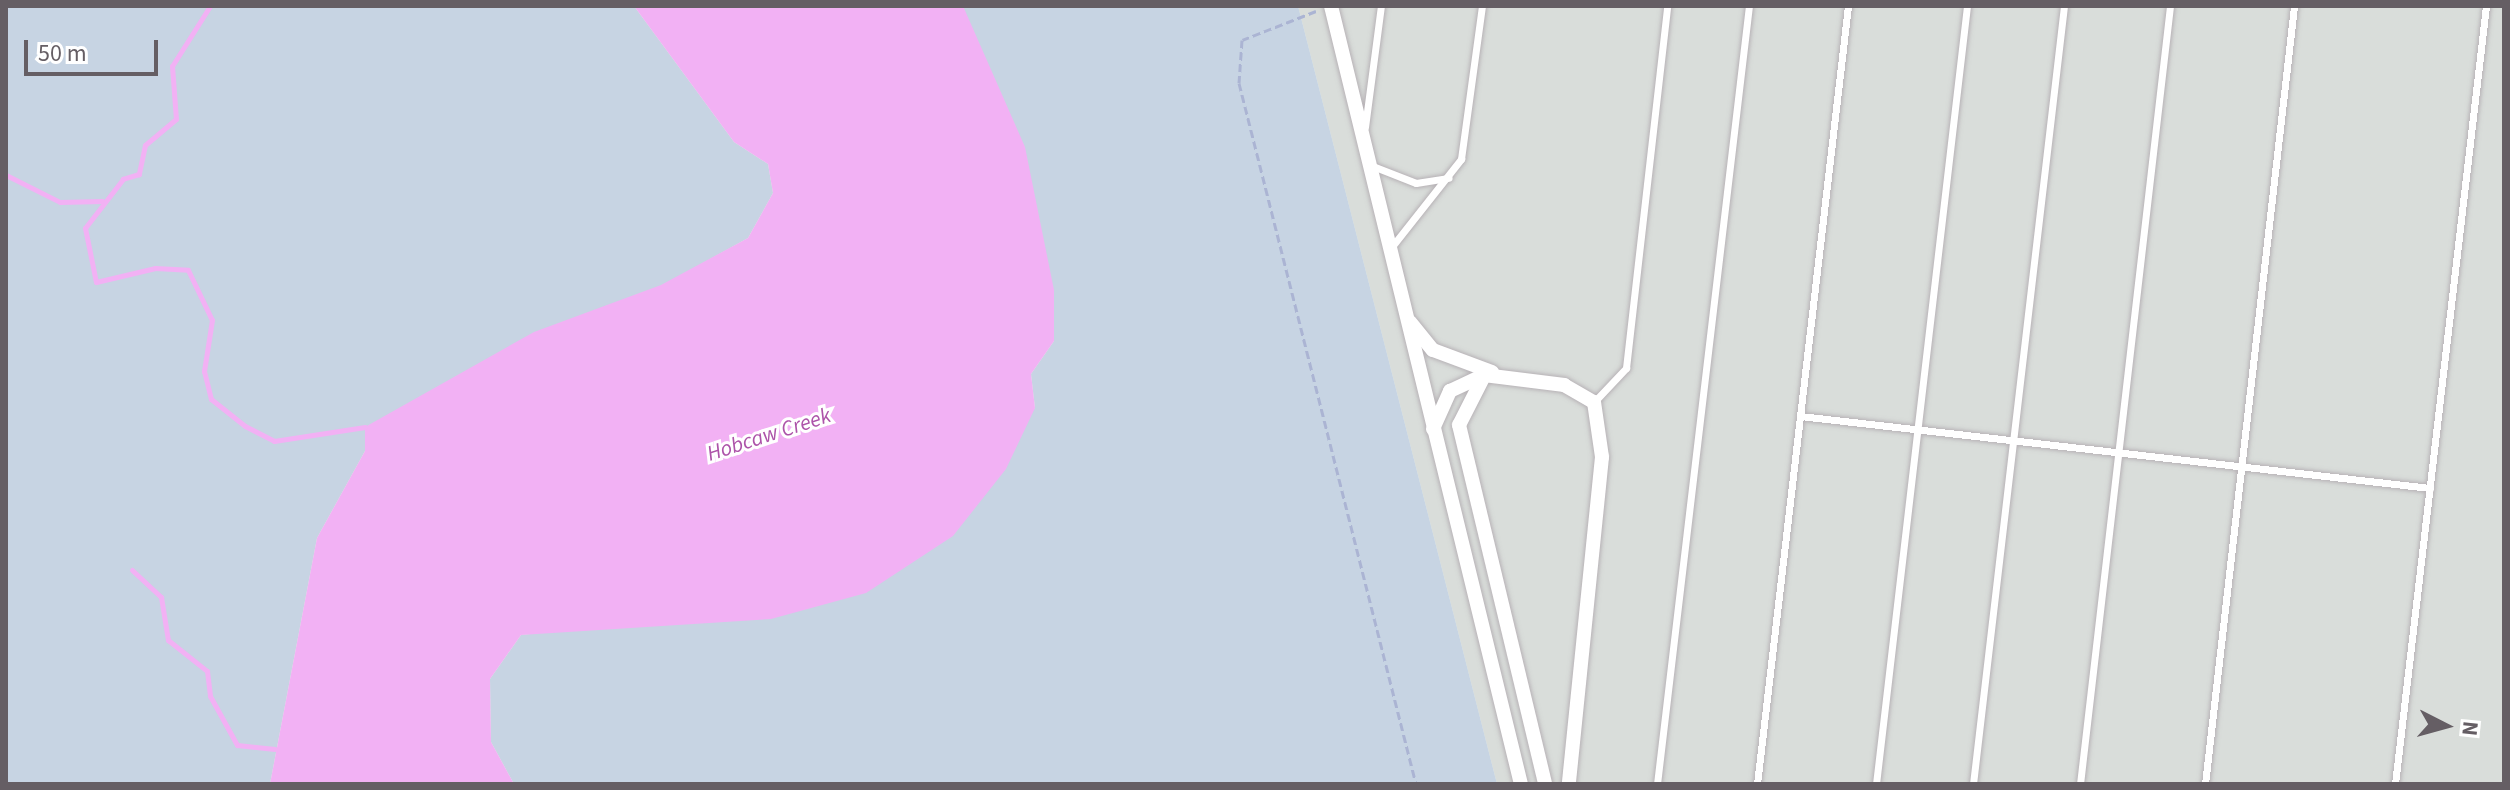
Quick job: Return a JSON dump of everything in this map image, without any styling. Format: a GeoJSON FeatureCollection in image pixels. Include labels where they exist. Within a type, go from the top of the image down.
{"type":"FeatureCollection","features":[{"type":"Feature","properties":{"kind":"street"},"geometry":{"type":"LineString","coordinates":[[1332,6],[1432,431],[1521,784]]}},
{"type":"Feature","properties":{"kind":"street"},"geometry":{"type":"LineString","coordinates":[[1405,315],[1433,350],[1510,379]]}},
{"type":"Feature","properties":{"kind":"street"},"geometry":{"type":"LineString","coordinates":[[1432,431],[1450,391],[1484,375],[1564,385],[1594,402],[1602,457],[1569,784]]}},
{"type":"Feature","properties":{"kind":"street"},"geometry":{"type":"LineString","coordinates":[[1484,375],[1459,425],[1545,784]]}},
{"type":"Feature","properties":{"kind":"lane"},"geometry":{"type":"LineString","coordinates":[[1363,141],[1381,6]]}},
{"type":"Feature","properties":{"kind":"lane"},"geometry":{"type":"LineString","coordinates":[[1389,250],[1451,178],[1469,127],[1482,6]]}},
{"type":"Feature","properties":{"kind":"lane"},"geometry":{"type":"LineString","coordinates":[[1594,402],[1626,368],[1667,6]]}},
{"type":"Feature","properties":{"kind":"lane"},"geometry":{"type":"LineString","coordinates":[[1657,784],[1749,6]]}},
{"type":"Feature","properties":{"kind":"lane"},"geometry":{"type":"LineString","coordinates":[[1757,784],[1848,6]]}},
{"type":"Feature","properties":{"kind":"lane"},"geometry":{"type":"LineString","coordinates":[[1876,784],[1967,6]]}},
{"type":"Feature","properties":{"kind":"lane"},"geometry":{"type":"LineString","coordinates":[[1973,784],[2064,6]]}},
{"type":"Feature","properties":{"kind":"lane"},"geometry":{"type":"LineString","coordinates":[[2080,784],[2170,6]]}},
{"type":"Feature","properties":{"kind":"lane"},"geometry":{"type":"LineString","coordinates":[[2205,784],[2294,6]]}},
{"type":"Feature","properties":{"kind":"lane"},"geometry":{"type":"LineString","coordinates":[[2395,784],[2486,6]]}},
{"type":"Feature","properties":{"kind":"lane"},"geometry":{"type":"LineString","coordinates":[[1369,164],[1416,183],[1451,178]]}},
{"type":"Feature","properties":{"kind":"lane"},"geometry":{"type":"LineString","coordinates":[[1800,416],[2430,488]]}},
{"type":"Feature","properties":{"kind":"path"},"geometry":{"type":"LineString","coordinates":[[1332,6],[1266,25],[1242,40],[1237,71],[1416,784]]}},
{"type":"Feature","properties":{"kind":"shaded area"},"geometry":{"type":"Polygon","coordinates":[[[6,6],[634,6],[734,142],[768,164],[773,193],[748,238],[365,451],[317,538],[270,784],[6,784],[6,6]]]}},
{"type":"Feature","properties":{"kind":"shaded area"},"geometry":{"type":"Polygon","coordinates":[[[963,6],[1298,6],[1497,784],[514,784],[491,742],[490,679],[521,635],[633,623],[1035,408],[1031,374],[1054,341],[963,6]]]}},
{"type":"Feature","properties":{"kind":"shaded area"},"geometry":{"type":"Polygon","coordinates":[[[1298,6],[2504,6],[2504,784],[1497,784],[1298,6]]]}},
{"type":"Feature","properties":{"kind":"water","name":"Hobcaw Creek"},"geometry":{"type":"Polygon","coordinates":[[[634,6],[963,6],[1025,147],[1054,290],[1054,341],[1031,374],[1035,408],[1006,469],[953,536],[866,593],[771,619],[521,635],[490,679],[491,742],[514,784],[270,784],[317,538],[365,451],[365,427],[534,332],[661,285],[748,238],[773,193],[768,164],[734,142],[634,6]]]}},
{"type":"Feature","properties":{"kind":"waterway"},"geometry":{"type":"LineString","coordinates":[[210,6],[172,66],[176,119],[145,145],[139,174],[123,179],[85,228],[96,282],[155,268],[188,270],[212,320],[204,371],[211,399],[245,426],[274,441],[365,427]]}},
{"type":"Feature","properties":{"kind":"waterway"},"geometry":{"type":"LineString","coordinates":[[6,175],[60,202],[102,201]]}},
{"type":"Feature","properties":{"kind":"waterway"},"geometry":{"type":"LineString","coordinates":[[132,570],[161,597],[168,640],[207,671],[210,696],[237,745],[275,749]]}},
{"type":"Feature","properties":{"kind":"waterway"},"geometry":{"type":"LineString","coordinates":[[177,784],[214,784]]}}]}
